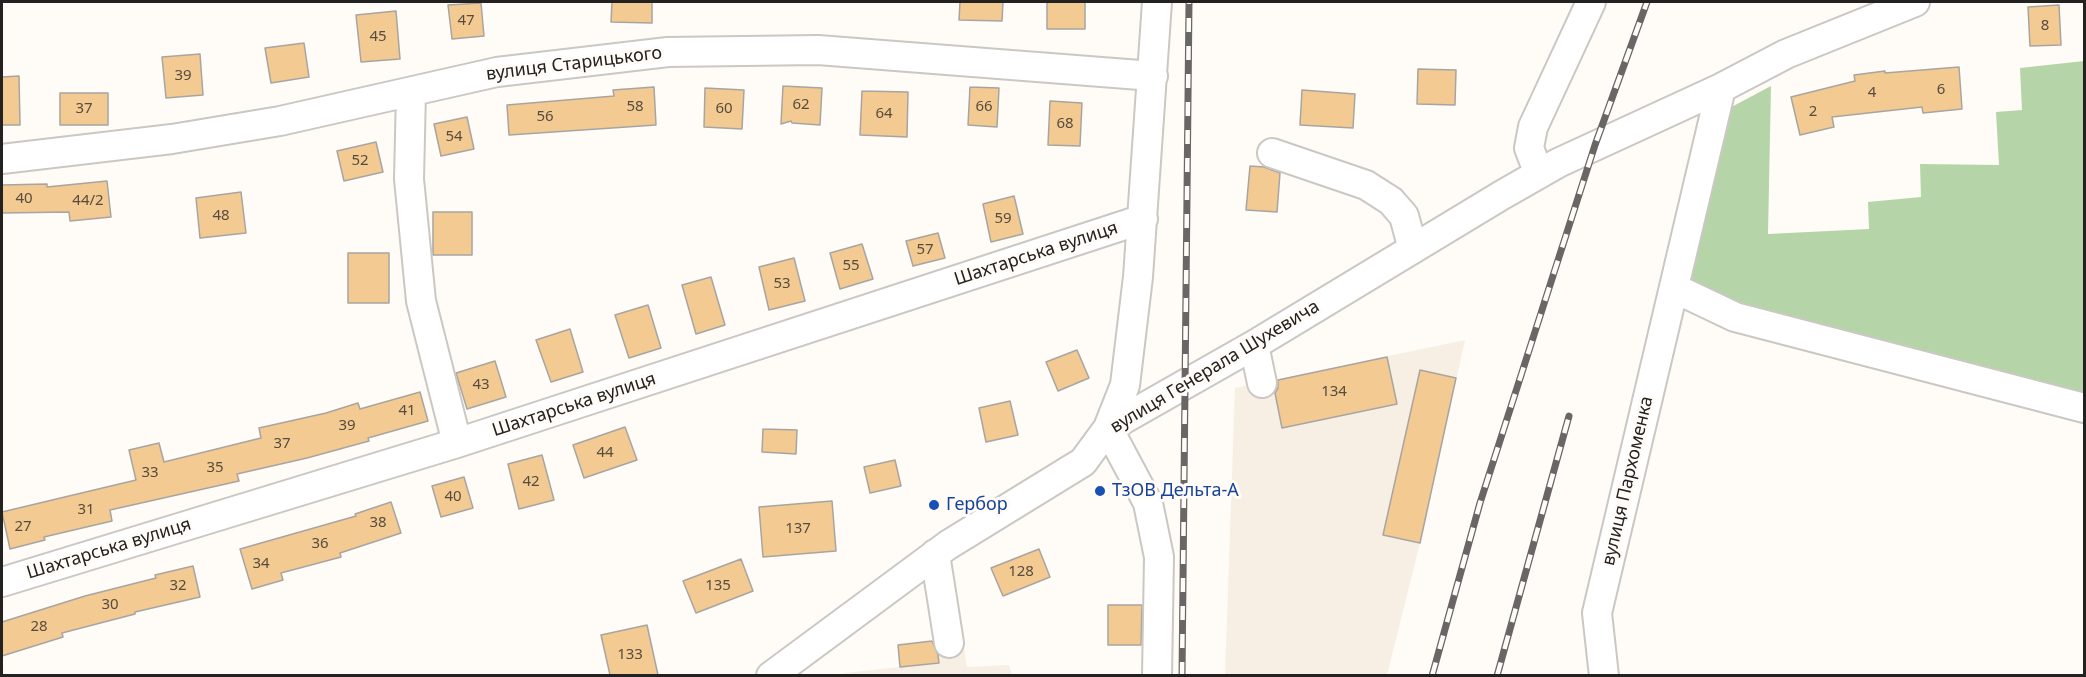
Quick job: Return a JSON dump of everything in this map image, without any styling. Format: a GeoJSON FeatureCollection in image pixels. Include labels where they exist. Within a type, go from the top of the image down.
{"type":"FeatureCollection","features":[{"type":"Feature","properties":{"kind":"street"},"geometry":{"type":"LineString","coordinates":[[1157,2],[1138,277],[1125,384],[1108,428],[1148,503],[1159,557],[1157,675]]}},
{"type":"Feature","properties":{"kind":"street"},"geometry":{"type":"LineString","coordinates":[[1548,168],[1529,148],[1533,127],[1591,2]]}},
{"type":"Feature","properties":{"kind":"street","name":"вулиця Генерала Шухевича"},"geometry":{"type":"LineString","coordinates":[[771,675],[935,554],[1083,462],[1108,428],[1254,345],[1548,168],[1723,87],[1786,54],[1915,2]]}},
{"type":"Feature","properties":{"kind":"street","name":"вулиця Старицького"},"geometry":{"type":"LineString","coordinates":[[2,159],[172,139],[280,121],[497,72],[668,52],[819,50],[1153,76]]}},
{"type":"Feature","properties":{"kind":"street","name":"вулиця Пархоменка"},"geometry":{"type":"LineString","coordinates":[[1604,675],[1597,613],[1723,87]]}},
{"type":"Feature","properties":{"kind":"street"},"geometry":{"type":"LineString","coordinates":[[411,92],[409,179],[421,301],[457,443]]}},
{"type":"Feature","properties":{"kind":"street"},"geometry":{"type":"LineString","coordinates":[[1272,153],[1366,185],[1390,201],[1404,216],[1413,249]]}},
{"type":"Feature","properties":{"kind":"street","name":"Шахтарська вулиця"},"geometry":{"type":"LineString","coordinates":[[2,582],[457,443],[1143,219]]}},
{"type":"Feature","properties":{"kind":"street"},"geometry":{"type":"LineString","coordinates":[[1674,288],[1735,317],[2085,408]]}},
{"type":"Feature","properties":{"kind":"street"},"geometry":{"type":"LineString","coordinates":[[1254,345],[1262,383]]}},
{"type":"Feature","properties":{"kind":"street"},"geometry":{"type":"LineString","coordinates":[[935,554],[949,643]]}},
{"type":"Feature","properties":{"kind":"shaded area"},"geometry":{"type":"Polygon","coordinates":[[[1465,340],[1420,543],[1387,675],[1225,676],[1235,388],[1465,340]]]}},
{"type":"Feature","properties":{"kind":"shaded area"},"geometry":{"type":"Polygon","coordinates":[[[963,641],[967,667],[1009,665],[1012,675],[844,676],[844,673],[900,667],[898,645],[963,641]]]}},
{"type":"Feature","properties":{"kind":"green space"},"geometry":{"type":"Polygon","coordinates":[[[2084,61],[2084,408],[1688,295],[1724,111],[1771,86],[1768,234],[1869,229],[1868,202],[1921,197],[1920,164],[1999,165],[1996,112],[2022,110],[2020,68],[2084,61]]]}},
{"type":"Feature","properties":{"kind":"building"},"geometry":{"type":"Polygon","coordinates":[[[612,2],[652,2],[652,23],[611,22],[612,2]]]}},
{"type":"Feature","properties":{"kind":"building"},"geometry":{"type":"Polygon","coordinates":[[[960,2],[1003,2],[1002,21],[959,20],[960,2]]]}},
{"type":"Feature","properties":{"kind":"building"},"geometry":{"type":"Polygon","coordinates":[[[1047,2],[1085,2],[1085,29],[1047,29],[1047,2]]]}},
{"type":"Feature","properties":{"kind":"building"},"geometry":{"type":"Polygon","coordinates":[[[481,3],[484,36],[452,39],[448,5],[481,3]]]}},
{"type":"Feature","properties":{"kind":"building"},"geometry":{"type":"Polygon","coordinates":[[[2059,5],[2061,45],[2030,46],[2028,7],[2059,5]]]}},
{"type":"Feature","properties":{"kind":"building"},"geometry":{"type":"Polygon","coordinates":[[[396,11],[400,59],[361,62],[356,15],[396,11]]]}},
{"type":"Feature","properties":{"kind":"building"},"geometry":{"type":"Polygon","coordinates":[[[304,43],[309,77],[271,83],[265,48],[304,43]]]}},
{"type":"Feature","properties":{"kind":"building"},"geometry":{"type":"Polygon","coordinates":[[[200,54],[203,95],[166,98],[162,57],[200,54]]]}},
{"type":"Feature","properties":{"kind":"building"},"geometry":{"type":"Polygon","coordinates":[[[1959,67],[1962,109],[1923,113],[1922,107],[1832,117],[1834,127],[1800,135],[1791,97],[1855,81],[1854,75],[1959,67]]]}},
{"type":"Feature","properties":{"kind":"building"},"geometry":{"type":"Polygon","coordinates":[[[1418,69],[1456,70],[1455,105],[1417,104],[1418,69]]]}},
{"type":"Feature","properties":{"kind":"building"},"geometry":{"type":"Polygon","coordinates":[[[19,76],[20,125],[2,125],[2,77],[19,76]]]}},
{"type":"Feature","properties":{"kind":"building"},"geometry":{"type":"Polygon","coordinates":[[[783,86],[822,88],[820,125],[792,123],[791,121],[781,124],[783,86]]]}},
{"type":"Feature","properties":{"kind":"building"},"geometry":{"type":"Polygon","coordinates":[[[654,87],[656,125],[509,135],[507,105],[614,96],[613,90],[654,87]]]}},
{"type":"Feature","properties":{"kind":"building"},"geometry":{"type":"Polygon","coordinates":[[[970,87],[999,88],[997,127],[968,125],[970,87]]]}},
{"type":"Feature","properties":{"kind":"building"},"geometry":{"type":"Polygon","coordinates":[[[705,88],[744,90],[742,129],[704,127],[705,88]]]}},
{"type":"Feature","properties":{"kind":"building"},"geometry":{"type":"Polygon","coordinates":[[[1302,90],[1355,94],[1353,128],[1300,125],[1302,90]]]}},
{"type":"Feature","properties":{"kind":"building"},"geometry":{"type":"Polygon","coordinates":[[[862,91],[908,92],[907,137],[860,135],[862,91]]]}},
{"type":"Feature","properties":{"kind":"building"},"geometry":{"type":"Polygon","coordinates":[[[60,93],[108,93],[108,125],[60,125],[60,93]]]}},
{"type":"Feature","properties":{"kind":"building"},"geometry":{"type":"Polygon","coordinates":[[[1050,101],[1082,103],[1080,146],[1048,145],[1050,101]]]}},
{"type":"Feature","properties":{"kind":"building"},"geometry":{"type":"Polygon","coordinates":[[[467,117],[474,149],[441,156],[434,124],[467,117]]]}},
{"type":"Feature","properties":{"kind":"building"},"geometry":{"type":"Polygon","coordinates":[[[376,142],[383,172],[344,181],[337,151],[376,142]]]}},
{"type":"Feature","properties":{"kind":"building"},"geometry":{"type":"Polygon","coordinates":[[[1250,166],[1264,167],[1280,173],[1277,212],[1246,210],[1250,166]]]}},
{"type":"Feature","properties":{"kind":"building"},"geometry":{"type":"Polygon","coordinates":[[[107,181],[111,217],[70,221],[69,212],[2,213],[2,185],[47,184],[47,187],[107,181]]]}},
{"type":"Feature","properties":{"kind":"building"},"geometry":{"type":"Polygon","coordinates":[[[241,192],[246,233],[200,238],[196,198],[241,192]]]}},
{"type":"Feature","properties":{"kind":"building"},"geometry":{"type":"Polygon","coordinates":[[[1014,196],[1023,234],[991,242],[983,204],[1014,196]]]}},
{"type":"Feature","properties":{"kind":"building"},"geometry":{"type":"Polygon","coordinates":[[[433,212],[472,212],[472,255],[433,255],[433,212]]]}},
{"type":"Feature","properties":{"kind":"building"},"geometry":{"type":"Polygon","coordinates":[[[938,233],[945,258],[913,266],[906,241],[938,233]]]}},
{"type":"Feature","properties":{"kind":"building"},"geometry":{"type":"Polygon","coordinates":[[[862,244],[873,279],[840,289],[830,253],[862,244]]]}},
{"type":"Feature","properties":{"kind":"building"},"geometry":{"type":"Polygon","coordinates":[[[348,253],[389,253],[389,303],[348,303],[348,253]]]}},
{"type":"Feature","properties":{"kind":"building"},"geometry":{"type":"Polygon","coordinates":[[[794,258],[805,301],[769,310],[759,267],[794,258]]]}},
{"type":"Feature","properties":{"kind":"building"},"geometry":{"type":"Polygon","coordinates":[[[711,277],[725,325],[696,334],[682,285],[711,277]]]}},
{"type":"Feature","properties":{"kind":"building"},"geometry":{"type":"Polygon","coordinates":[[[648,305],[661,348],[629,358],[615,315],[648,305]]]}},
{"type":"Feature","properties":{"kind":"building"},"geometry":{"type":"Polygon","coordinates":[[[570,329],[583,372],[551,382],[536,340],[570,329]]]}},
{"type":"Feature","properties":{"kind":"building"},"geometry":{"type":"Polygon","coordinates":[[[1077,350],[1089,378],[1058,391],[1046,362],[1077,350]]]}},
{"type":"Feature","properties":{"kind":"building"},"geometry":{"type":"Polygon","coordinates":[[[1387,357],[1397,404],[1282,428],[1275,393],[1278,380],[1387,357]]]}},
{"type":"Feature","properties":{"kind":"building"},"geometry":{"type":"Polygon","coordinates":[[[495,361],[506,397],[467,409],[456,373],[495,361]]]}},
{"type":"Feature","properties":{"kind":"building"},"geometry":{"type":"Polygon","coordinates":[[[1420,370],[1456,378],[1420,543],[1383,535],[1420,370]]]}},
{"type":"Feature","properties":{"kind":"building"},"geometry":{"type":"Polygon","coordinates":[[[420,392],[428,421],[368,438],[369,441],[237,474],[239,481],[110,510],[112,521],[44,537],[45,540],[10,549],[2,512],[136,480],[129,450],[159,443],[164,462],[261,438],[259,428],[326,413],[358,403],[360,409],[420,392]]]}},
{"type":"Feature","properties":{"kind":"building"},"geometry":{"type":"Polygon","coordinates":[[[1010,401],[1018,435],[986,442],[979,408],[1010,401]]]}},
{"type":"Feature","properties":{"kind":"building"},"geometry":{"type":"Polygon","coordinates":[[[625,427],[637,460],[584,478],[573,445],[625,427]]]}},
{"type":"Feature","properties":{"kind":"building"},"geometry":{"type":"Polygon","coordinates":[[[763,429],[797,430],[796,454],[762,452],[763,429]]]}},
{"type":"Feature","properties":{"kind":"building"},"geometry":{"type":"Polygon","coordinates":[[[542,455],[554,500],[519,509],[508,464],[542,455]]]}},
{"type":"Feature","properties":{"kind":"building"},"geometry":{"type":"Polygon","coordinates":[[[895,460],[901,486],[870,493],[864,467],[895,460]]]}},
{"type":"Feature","properties":{"kind":"building"},"geometry":{"type":"Polygon","coordinates":[[[464,477],[473,508],[441,517],[432,486],[464,477]]]}},
{"type":"Feature","properties":{"kind":"building"},"geometry":{"type":"Polygon","coordinates":[[[832,501],[836,551],[763,557],[759,507],[832,501]]]}},
{"type":"Feature","properties":{"kind":"building"},"geometry":{"type":"Polygon","coordinates":[[[391,502],[401,533],[340,553],[341,557],[281,573],[283,580],[252,589],[240,549],[356,516],[355,514],[391,502]]]}},
{"type":"Feature","properties":{"kind":"building"},"geometry":{"type":"Polygon","coordinates":[[[1039,549],[1050,577],[1003,596],[991,568],[1039,549]]]}},
{"type":"Feature","properties":{"kind":"building"},"geometry":{"type":"Polygon","coordinates":[[[741,559],[753,591],[696,613],[683,581],[741,559]]]}},
{"type":"Feature","properties":{"kind":"building"},"geometry":{"type":"Polygon","coordinates":[[[193,566],[200,597],[135,612],[135,614],[62,633],[63,637],[2,656],[2,622],[85,596],[156,578],[155,575],[193,566]]]}},
{"type":"Feature","properties":{"kind":"building"},"geometry":{"type":"Polygon","coordinates":[[[1108,605],[1142,605],[1141,645],[1108,645],[1108,605]]]}},
{"type":"Feature","properties":{"kind":"building"},"geometry":{"type":"Polygon","coordinates":[[[647,625],[658,675],[610,675],[601,635],[647,625]]]}},
{"type":"Feature","properties":{"kind":"building"},"geometry":{"type":"Polygon","coordinates":[[[932,641],[939,663],[900,667],[898,645],[932,641]]]}},
{"type":"Feature","properties":{"kind":"railway"},"geometry":{"type":"LineString","coordinates":[[1182,676],[1189,2]]}},
{"type":"Feature","properties":{"kind":"railway"},"geometry":{"type":"LineString","coordinates":[[1432,676],[1480,503],[1595,145],[1647,2]]}},
{"type":"Feature","properties":{"kind":"railway"},"geometry":{"type":"LineString","coordinates":[[1497,676],[1569,416]]}},
{"type":"Feature","properties":{"kind":"place","name":"ТзОВ Дельта-А"},"geometry":{"type":"Point","coordinates":[1100,491]}},
{"type":"Feature","properties":{"kind":"place","name":"Гербор"},"geometry":{"type":"Point","coordinates":[934,505]}}]}
